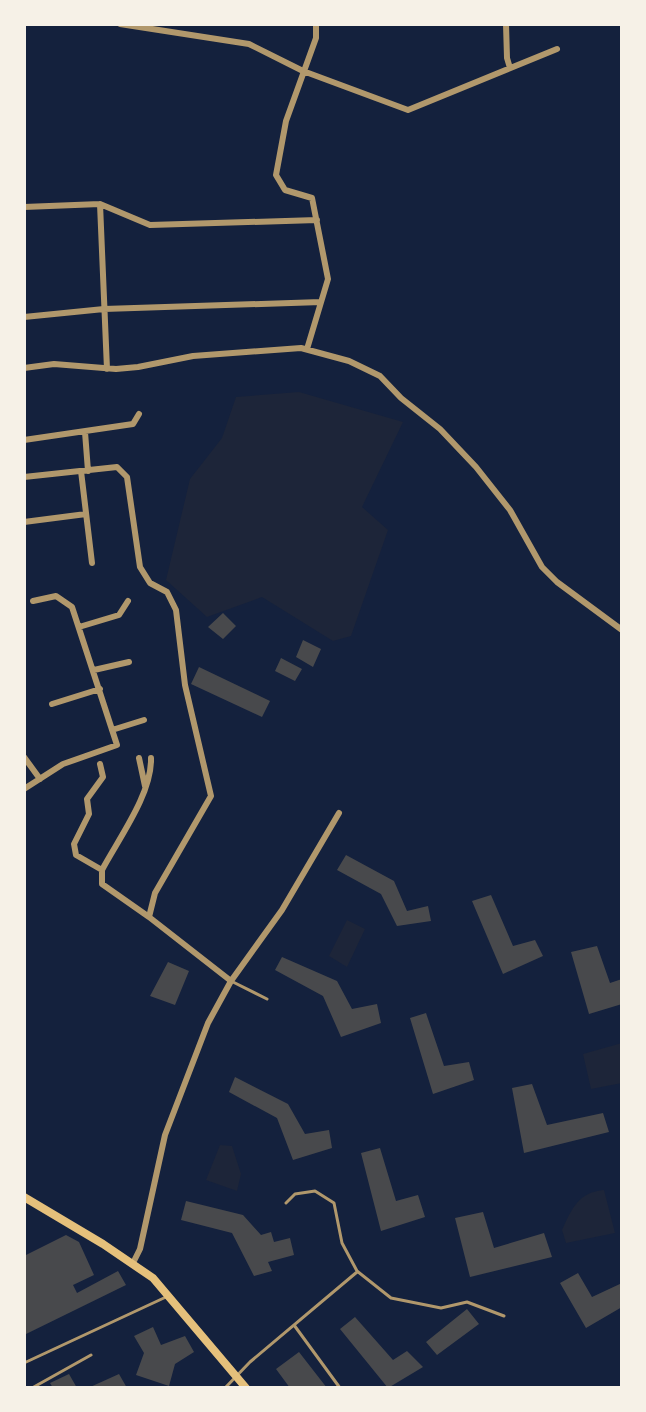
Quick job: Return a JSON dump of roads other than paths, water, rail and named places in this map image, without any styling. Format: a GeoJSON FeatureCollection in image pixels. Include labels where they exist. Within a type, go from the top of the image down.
{"type":"FeatureCollection","features":[{"type":"Feature","properties":{"kind":"main road"},"geometry":{"type":"LineString","coordinates":[[24,1197],[133,1263],[170,1295],[246,1388]]}},
{"type":"Feature","properties":{"kind":"street"},"geometry":{"type":"LineString","coordinates":[[120,24],[249,44],[303,71],[408,110],[557,49]]}},
{"type":"Feature","properties":{"kind":"street"},"geometry":{"type":"LineString","coordinates":[[307,349],[328,279],[312,198],[285,190],[276,175],[283,134],[316,38],[316,24]]}},
{"type":"Feature","properties":{"kind":"street"},"geometry":{"type":"LineString","coordinates":[[506,24],[510,68]]}},
{"type":"Feature","properties":{"kind":"street"},"geometry":{"type":"LineString","coordinates":[[24,207],[100,204],[150,225],[317,220]]}},
{"type":"Feature","properties":{"kind":"street"},"geometry":{"type":"LineString","coordinates":[[100,204],[107,369]]}},
{"type":"Feature","properties":{"kind":"street"},"geometry":{"type":"LineString","coordinates":[[24,317],[104,309],[321,302]]}},
{"type":"Feature","properties":{"kind":"street"},"geometry":{"type":"LineString","coordinates":[[24,368],[54,364],[107,369],[138,367],[193,356],[307,349],[349,361],[380,376],[401,398],[440,429],[510,510],[542,567],[557,582],[622,630]]}},
{"type":"Feature","properties":{"kind":"street"},"geometry":{"type":"LineString","coordinates":[[24,440],[133,424],[139,414]]}},
{"type":"Feature","properties":{"kind":"street"},"geometry":{"type":"LineString","coordinates":[[85,432],[86,514],[92,563]]}},
{"type":"Feature","properties":{"kind":"street"},"geometry":{"type":"LineString","coordinates":[[24,477],[117,467],[127,477],[140,567],[150,583],[167,592],[176,610],[185,685],[211,796],[155,893],[149,917]]}},
{"type":"Feature","properties":{"kind":"street"},"geometry":{"type":"LineString","coordinates":[[24,522],[86,514]]}},
{"type":"Feature","properties":{"kind":"street"},"geometry":{"type":"LineString","coordinates":[[24,789],[63,764],[117,745],[72,607],[56,596],[33,601]]}},
{"type":"Feature","properties":{"kind":"street"},"geometry":{"type":"LineString","coordinates":[[79,627],[119,615],[128,601]]}},
{"type":"Feature","properties":{"kind":"street"},"geometry":{"type":"LineString","coordinates":[[94,670],[129,662]]}},
{"type":"Feature","properties":{"kind":"street"},"geometry":{"type":"LineString","coordinates":[[52,704],[100,689]]}},
{"type":"Feature","properties":{"kind":"street"},"geometry":{"type":"LineString","coordinates":[[112,730],[144,720]]}},
{"type":"Feature","properties":{"kind":"street"},"geometry":{"type":"LineString","coordinates":[[24,757],[40,779]]}},
{"type":"Feature","properties":{"kind":"street"},"geometry":{"type":"LineString","coordinates":[[139,758],[146,789]]}},
{"type":"Feature","properties":{"kind":"street"},"geometry":{"type":"LineString","coordinates":[[151,758],[152,773],[146,789],[102,870],[102,884],[231,981]]}},
{"type":"Feature","properties":{"kind":"street"},"geometry":{"type":"LineString","coordinates":[[100,764],[103,777],[87,799],[89,814],[74,844],[76,855],[102,870]]}},
{"type":"Feature","properties":{"kind":"street"},"geometry":{"type":"LineString","coordinates":[[133,1263],[140,1249],[165,1135],[208,1023],[231,981],[282,910],[339,813]]}},
{"type":"Feature","properties":{"kind":"lane"},"geometry":{"type":"LineString","coordinates":[[231,981],[267,999]]}},
{"type":"Feature","properties":{"kind":"lane"},"geometry":{"type":"LineString","coordinates":[[286,1203],[295,1194],[315,1191],[334,1203],[342,1243],[357,1271],[391,1298],[441,1308],[467,1302],[504,1316]]}},
{"type":"Feature","properties":{"kind":"lane"},"geometry":{"type":"LineString","coordinates":[[225,1388],[357,1271]]}},
{"type":"Feature","properties":{"kind":"lane"},"geometry":{"type":"LineString","coordinates":[[24,1363],[170,1295]]}},
{"type":"Feature","properties":{"kind":"lane"},"geometry":{"type":"LineString","coordinates":[[294,1325],[340,1388]]}},
{"type":"Feature","properties":{"kind":"lane"},"geometry":{"type":"LineString","coordinates":[[32,1388],[91,1355]]}}]}
